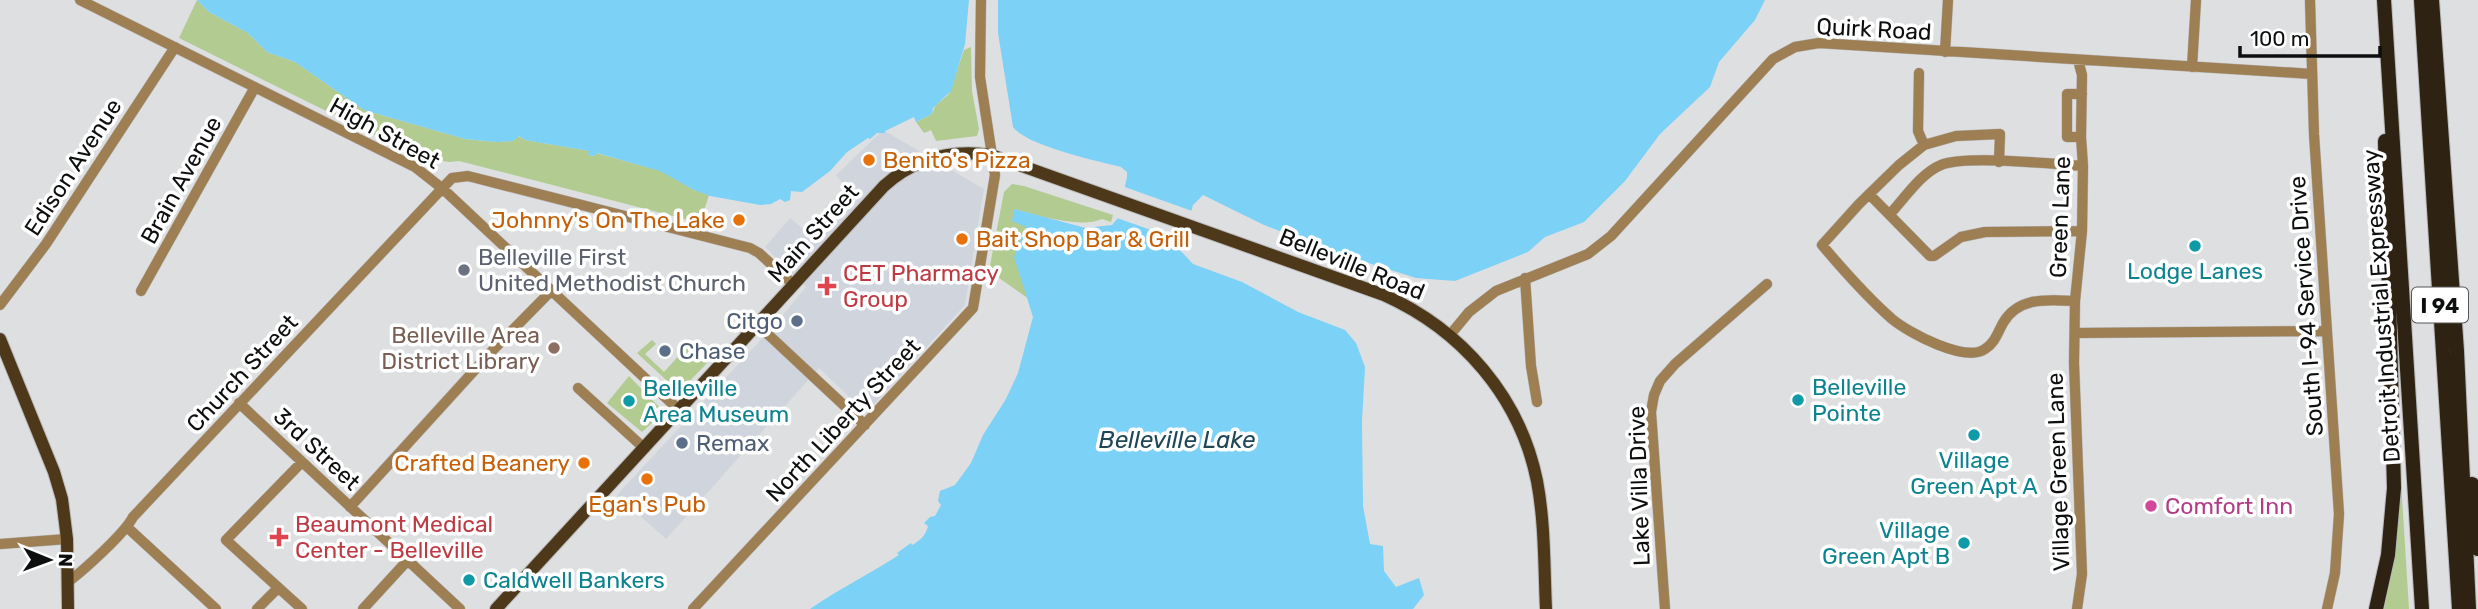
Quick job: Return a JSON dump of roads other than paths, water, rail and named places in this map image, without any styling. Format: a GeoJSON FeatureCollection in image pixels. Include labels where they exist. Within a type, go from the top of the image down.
{"type":"FeatureCollection","features":[{"type":"Feature","properties":{"kind":"highway","name":"Detroit Industrial Expressway"},"geometry":{"type":"LineString","coordinates":[[2384,0],[2422,609]]}},
{"type":"Feature","properties":{"kind":"highway","name":"I 94"},"geometry":{"type":"LineString","coordinates":[[2421,0],[2459,609]]}},
{"type":"Feature","properties":{"kind":"highway","name":"I 94"},"geometry":{"type":"LineString","coordinates":[[2432,0],[2457,351],[2469,609]]}},
{"type":"Feature","properties":{"kind":"highway"},"geometry":{"type":"LineString","coordinates":[[2376,609],[2388,555],[2393,488],[2384,161],[2388,66]]}},
{"type":"Feature","properties":{"kind":"highway"},"geometry":{"type":"LineString","coordinates":[[2457,351],[2466,409],[2478,549]]}},
{"type":"Feature","properties":{"kind":"main road","name":"Belleville Road"},"geometry":{"type":"LineString","coordinates":[[947,154],[965,152],[991,155],[1190,224],[1384,295],[1417,311],[1450,335],[1476,360],[1496,385],[1520,428],[1529,453],[1540,500],[1546,609]]}},
{"type":"Feature","properties":{"kind":"main road","name":"Main Street"},"geometry":{"type":"LineString","coordinates":[[496,609],[892,179],[920,162],[947,154]]}},
{"type":"Feature","properties":{"kind":"main road"},"geometry":{"type":"LineString","coordinates":[[0,339],[54,472],[62,499],[67,539],[68,609]]}},
{"type":"Feature","properties":{"kind":"street","name":"High Street"},"geometry":{"type":"LineString","coordinates":[[80,0],[390,153],[415,167],[443,189],[452,178],[468,176],[750,248],[794,285]]}},
{"type":"Feature","properties":{"kind":"street","name":"North Liberty Street"},"geometry":{"type":"LineString","coordinates":[[693,609],[973,308],[995,175],[980,77],[981,0]]}},
{"type":"Feature","properties":{"kind":"street"},"geometry":{"type":"LineString","coordinates":[[1945,52],[1948,0]]}},
{"type":"Feature","properties":{"kind":"street"},"geometry":{"type":"LineString","coordinates":[[2192,67],[2196,0]]}},
{"type":"Feature","properties":{"kind":"street","name":"South I-94 Service Drive"},"geometry":{"type":"LineString","coordinates":[[2310,0],[2312,74],[2339,513],[2335,573],[2327,609]]}},
{"type":"Feature","properties":{"kind":"street","name":"Quirk Road"},"geometry":{"type":"LineString","coordinates":[[1450,335],[1481,300],[1525,278],[1588,254],[1611,236],[1756,76],[1783,52],[1802,45],[1819,43],[2312,74]]}},
{"type":"Feature","properties":{"kind":"street","name":"Edison Avenue"},"geometry":{"type":"LineString","coordinates":[[0,305],[46,244],[175,47]]}},
{"type":"Feature","properties":{"kind":"street","name":"Green Lane"},"geometry":{"type":"LineString","coordinates":[[2075,333],[2075,301],[2082,231],[2083,166],[2082,75],[2078,60]]}},
{"type":"Feature","properties":{"kind":"street"},"geometry":{"type":"LineString","coordinates":[[1919,73],[1918,131],[1924,145]]}},
{"type":"Feature","properties":{"kind":"street","name":"Brain Avenue"},"geometry":{"type":"LineString","coordinates":[[141,291],[255,87]]}},
{"type":"Feature","properties":{"kind":"street"},"geometry":{"type":"LineString","coordinates":[[2081,137],[2067,137],[2067,94],[2082,99]]}},
{"type":"Feature","properties":{"kind":"street"},"geometry":{"type":"LineString","coordinates":[[1999,162],[2000,134],[1956,136],[1924,145],[1869,194],[1822,245],[1895,321],[1945,348],[1973,354],[1982,352],[1996,338],[2002,324],[2014,310],[2035,300],[2075,301]]}},
{"type":"Feature","properties":{"kind":"street"},"geometry":{"type":"LineString","coordinates":[[1890,214],[1922,180],[1942,165],[1955,162],[1999,162],[2083,166]]}},
{"type":"Feature","properties":{"kind":"street"},"geometry":{"type":"LineString","coordinates":[[443,189],[679,410]]}},
{"type":"Feature","properties":{"kind":"street","name":"Church Street"},"geometry":{"type":"LineString","coordinates":[[68,582],[119,533],[128,528],[133,517],[443,189]]}},
{"type":"Feature","properties":{"kind":"street"},"geometry":{"type":"LineString","coordinates":[[1869,194],[1924,251],[1934,256],[1961,237],[1985,232],[2082,231]]}},
{"type":"Feature","properties":{"kind":"street"},"geometry":{"type":"LineString","coordinates":[[1525,278],[1536,402]]}},
{"type":"Feature","properties":{"kind":"street","name":"Lake Villa Drive"},"geometry":{"type":"LineString","coordinates":[[1665,609],[1651,416],[1654,395],[1660,381],[1675,364],[1768,284]]}},
{"type":"Feature","properties":{"kind":"street"},"geometry":{"type":"LineString","coordinates":[[350,507],[492,351],[551,291]]}},
{"type":"Feature","properties":{"kind":"street"},"geometry":{"type":"LineString","coordinates":[[758,325],[865,425]]}},
{"type":"Feature","properties":{"kind":"street"},"geometry":{"type":"LineString","coordinates":[[2075,333],[2327,331]]}},
{"type":"Feature","properties":{"kind":"street","name":"Village Green Lane"},"geometry":{"type":"LineString","coordinates":[[2075,333],[2082,574],[2077,609]]}},
{"type":"Feature","properties":{"kind":"street"},"geometry":{"type":"LineString","coordinates":[[579,388],[644,448]]}},
{"type":"Feature","properties":{"kind":"street","name":"3rd Street"},"geometry":{"type":"LineString","coordinates":[[239,403],[460,609]]}},
{"type":"Feature","properties":{"kind":"street"},"geometry":{"type":"LineString","coordinates":[[302,462],[226,540],[302,609]]}},
{"type":"Feature","properties":{"kind":"street"},"geometry":{"type":"LineString","coordinates":[[128,528],[216,609]]}},
{"type":"Feature","properties":{"kind":"street"},"geometry":{"type":"LineString","coordinates":[[0,544],[67,539]]}},
{"type":"Feature","properties":{"kind":"street"},"geometry":{"type":"LineString","coordinates":[[363,609],[407,561]]}},
{"type":"Feature","properties":{"kind":"street"},"geometry":{"type":"LineString","coordinates":[[257,609],[278,588]]}},
{"type":"Feature","properties":{"kind":"water"},"geometry":{"type":"Polygon","coordinates":[[[197,0],[969,0],[965,44],[951,91],[933,108],[932,114],[916,122],[914,117],[885,133],[877,133],[868,138],[847,152],[830,171],[802,192],[791,191],[790,200],[785,202],[780,199],[771,204],[760,205],[710,196],[660,171],[597,153],[595,156],[588,155],[589,151],[525,140],[519,136],[513,141],[497,142],[465,139],[364,110],[295,62],[267,52],[248,33],[209,12],[197,0]]]}},
{"type":"Feature","properties":{"kind":"water","name":"Belleville Lake"},"geometry":{"type":"Polygon","coordinates":[[[998,0],[1765,0],[1755,20],[1719,62],[1710,87],[1660,134],[1625,181],[1584,222],[1545,237],[1528,252],[1455,281],[1416,278],[1337,253],[1264,225],[1203,195],[1193,205],[1180,250],[1193,264],[1242,282],[1298,312],[1345,330],[1356,343],[1365,367],[1362,421],[1363,506],[1370,544],[1383,546],[1384,571],[1396,587],[1419,578],[1424,595],[1413,609],[810,609],[899,555],[897,553],[922,537],[928,526],[924,523],[935,516],[941,505],[938,501],[940,491],[955,485],[971,463],[983,435],[1006,399],[1018,373],[1033,317],[1014,257],[1026,227],[1012,221],[1014,209],[1086,228],[1112,225],[1118,218],[1127,172],[1121,167],[1047,146],[1021,134],[1013,127],[998,33],[998,0]]]}},
{"type":"Feature","properties":{"kind":"place","name":"Benito's Pizza"},"geometry":{"type":"Point","coordinates":[869,160]}},
{"type":"Feature","properties":{"kind":"place","name":"Johnny's On The Lake"},"geometry":{"type":"Point","coordinates":[739,220]}},
{"type":"Feature","properties":{"kind":"place","name":"Bait Shop Bar & Grill"},"geometry":{"type":"Point","coordinates":[962,239]}},
{"type":"Feature","properties":{"kind":"place","name":"Lodge Lanes"},"geometry":{"type":"Point","coordinates":[2195,246]}},
{"type":"Feature","properties":{"kind":"place","name":"Belleville First United Methodist Church"},"geometry":{"type":"Point","coordinates":[464,270]}},
{"type":"Feature","properties":{"kind":"place","name":"CET Pharmacy Group"},"geometry":{"type":"Point","coordinates":[827,286]}},
{"type":"Feature","properties":{"kind":"place","name":"Citgo"},"geometry":{"type":"Point","coordinates":[797,321]}},
{"type":"Feature","properties":{"kind":"place","name":"Belleville Area District Library"},"geometry":{"type":"Point","coordinates":[554,348]}},
{"type":"Feature","properties":{"kind":"place","name":"Chase"},"geometry":{"type":"Point","coordinates":[665,351]}},
{"type":"Feature","properties":{"kind":"place","name":"Belleville Pointe"},"geometry":{"type":"Point","coordinates":[1798,400]}},
{"type":"Feature","properties":{"kind":"place","name":"Belleville Area Museum"},"geometry":{"type":"Point","coordinates":[629,401]}},
{"type":"Feature","properties":{"kind":"place","name":"Village Green Apt A"},"geometry":{"type":"Point","coordinates":[1974,435]}},
{"type":"Feature","properties":{"kind":"place","name":"Remax"},"geometry":{"type":"Point","coordinates":[682,443]}},
{"type":"Feature","properties":{"kind":"place","name":"Crafted Beanery"},"geometry":{"type":"Point","coordinates":[584,463]}},
{"type":"Feature","properties":{"kind":"place","name":"Egan's Pub"},"geometry":{"type":"Point","coordinates":[647,479]}},
{"type":"Feature","properties":{"kind":"place","name":"Comfort Inn"},"geometry":{"type":"Point","coordinates":[2151,506]}},
{"type":"Feature","properties":{"kind":"place","name":"Beaumont Medical Center - Belleville"},"geometry":{"type":"Point","coordinates":[279,537]}},
{"type":"Feature","properties":{"kind":"place","name":"Village Green Apt B"},"geometry":{"type":"Point","coordinates":[1964,543]}},
{"type":"Feature","properties":{"kind":"place","name":"Caldwell Bankers"},"geometry":{"type":"Point","coordinates":[469,580]}}]}
